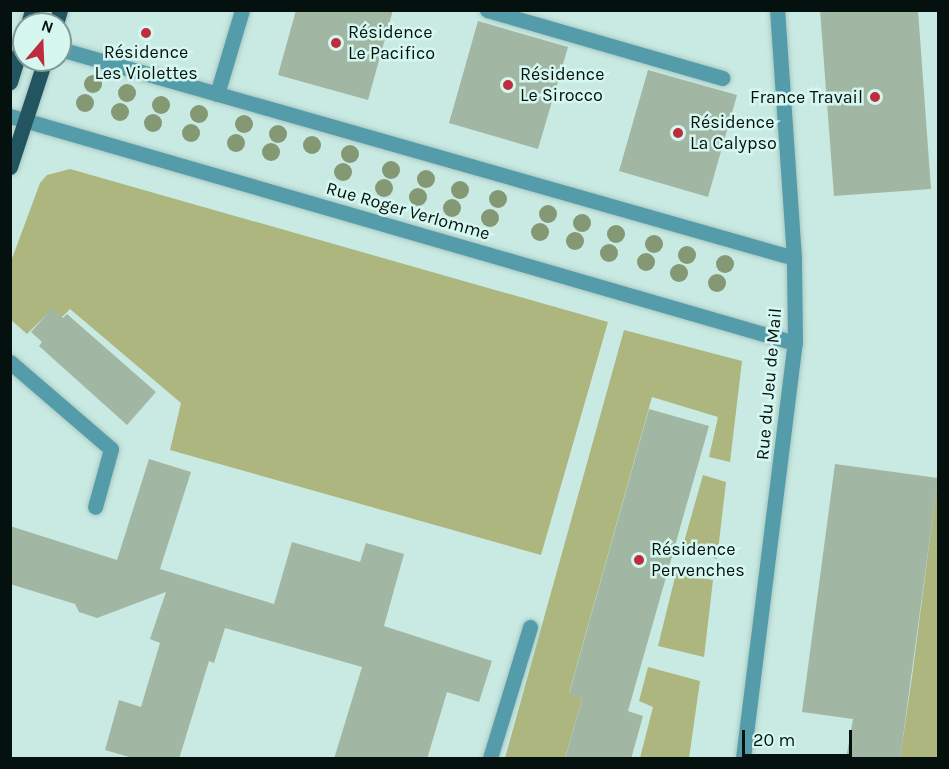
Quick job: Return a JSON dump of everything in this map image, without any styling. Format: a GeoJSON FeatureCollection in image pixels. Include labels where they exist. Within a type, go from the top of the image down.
{"type":"FeatureCollection","features":[{"type":"Feature","properties":{"kind":"main road"},"geometry":{"type":"LineString","coordinates":[[10,167],[41,72]]}},
{"type":"Feature","properties":{"kind":"street"},"geometry":{"type":"LineString","coordinates":[[217,94],[242,10]]}},
{"type":"Feature","properties":{"kind":"street"},"geometry":{"type":"LineString","coordinates":[[487,10],[722,78]]}},
{"type":"Feature","properties":{"kind":"street","name":"Rue du Jeu de Mail"},"geometry":{"type":"LineString","coordinates":[[743,759],[795,343],[794,258],[777,10]]}},
{"type":"Feature","properties":{"kind":"street"},"geometry":{"type":"LineString","coordinates":[[72,53],[794,258]]}},
{"type":"Feature","properties":{"kind":"street","name":"Rue Roger Verlomme"},"geometry":{"type":"LineString","coordinates":[[10,116],[795,343]]}},
{"type":"Feature","properties":{"kind":"street"},"geometry":{"type":"LineString","coordinates":[[10,362],[111,449],[95,507]]}},
{"type":"Feature","properties":{"kind":"street"},"geometry":{"type":"LineString","coordinates":[[490,759],[530,627]]}},
{"type":"Feature","properties":{"kind":"green space"},"geometry":{"type":"Polygon","coordinates":[[[70,169],[608,322],[541,555],[170,450],[181,403],[70,309],[62,317],[52,309],[27,334],[11,320],[10,264],[40,183],[47,175],[70,169]]]}},
{"type":"Feature","properties":{"kind":"green space"},"geometry":{"type":"Polygon","coordinates":[[[624,330],[742,361],[730,462],[709,457],[718,417],[652,397],[569,693],[582,699],[565,758],[505,758],[624,330]]]}},
{"type":"Feature","properties":{"kind":"green space"},"geometry":{"type":"Polygon","coordinates":[[[703,475],[726,482],[717,559],[682,549],[703,475]]]}},
{"type":"Feature","properties":{"kind":"green space"},"geometry":{"type":"Polygon","coordinates":[[[938,476],[938,758],[900,758],[912,677],[938,476]]]}},
{"type":"Feature","properties":{"kind":"green space"},"geometry":{"type":"Polygon","coordinates":[[[676,573],[713,580],[704,657],[658,646],[676,573]]]}},
{"type":"Feature","properties":{"kind":"green space"},"geometry":{"type":"Polygon","coordinates":[[[648,667],[700,681],[689,758],[640,758],[653,707],[639,701],[648,667]]]}},
{"type":"Feature","properties":{"kind":"building","name":"Résidence Le Pacifico"},"geometry":{"type":"Polygon","coordinates":[[[296,10],[393,10],[368,100],[278,75],[296,10]]]}},
{"type":"Feature","properties":{"kind":"building","name":"France Travail"},"geometry":{"type":"Polygon","coordinates":[[[820,10],[918,10],[931,189],[834,196],[820,10]]]}},
{"type":"Feature","properties":{"kind":"building","name":"Résidence Le Sirocco"},"geometry":{"type":"Polygon","coordinates":[[[478,21],[568,47],[538,149],[449,123],[478,21]]]}},
{"type":"Feature","properties":{"kind":"building","name":"Résidence La Calypso"},"geometry":{"type":"Polygon","coordinates":[[[648,70],[737,95],[708,197],[619,171],[648,70]]]}},
{"type":"Feature","properties":{"kind":"building"},"geometry":{"type":"Polygon","coordinates":[[[52,308],[63,318],[67,314],[156,392],[127,425],[39,346],[42,342],[31,332],[52,308]]]}},
{"type":"Feature","properties":{"kind":"building","name":"Résidence Pervenches"},"geometry":{"type":"Polygon","coordinates":[[[649,409],[709,426],[628,711],[643,716],[631,759],[565,759],[582,699],[569,694],[649,409]]]}},
{"type":"Feature","properties":{"kind":"building"},"geometry":{"type":"Polygon","coordinates":[[[149,459],[191,472],[160,569],[274,604],[292,542],[360,562],[366,543],[404,554],[384,626],[492,661],[479,702],[447,692],[427,759],[334,759],[362,667],[225,628],[214,663],[209,661],[179,759],[136,759],[105,750],[119,700],[141,707],[160,643],[150,639],[166,592],[97,618],[79,612],[75,604],[10,584],[10,526],[117,560],[149,459]]]}},
{"type":"Feature","properties":{"kind":"building"},"geometry":{"type":"Polygon","coordinates":[[[835,464],[938,478],[900,759],[846,759],[853,719],[802,712],[835,464]]]}},
{"type":"Feature","properties":{"kind":"place","name":"Résidence Les Violettes"},"geometry":{"type":"Point","coordinates":[146,33]}},
{"type":"Feature","properties":{"kind":"place","name":"Résidence Le Pacifico"},"geometry":{"type":"Point","coordinates":[336,43]}},
{"type":"Feature","properties":{"kind":"place","name":"Résidence Le Sirocco"},"geometry":{"type":"Point","coordinates":[508,85]}},
{"type":"Feature","properties":{"kind":"place","name":"France Travail"},"geometry":{"type":"Point","coordinates":[875,97]}},
{"type":"Feature","properties":{"kind":"place","name":"Résidence La Calypso"},"geometry":{"type":"Point","coordinates":[678,133]}},
{"type":"Feature","properties":{"kind":"place","name":"Résidence Pervenches"},"geometry":{"type":"Point","coordinates":[639,560]}}]}
